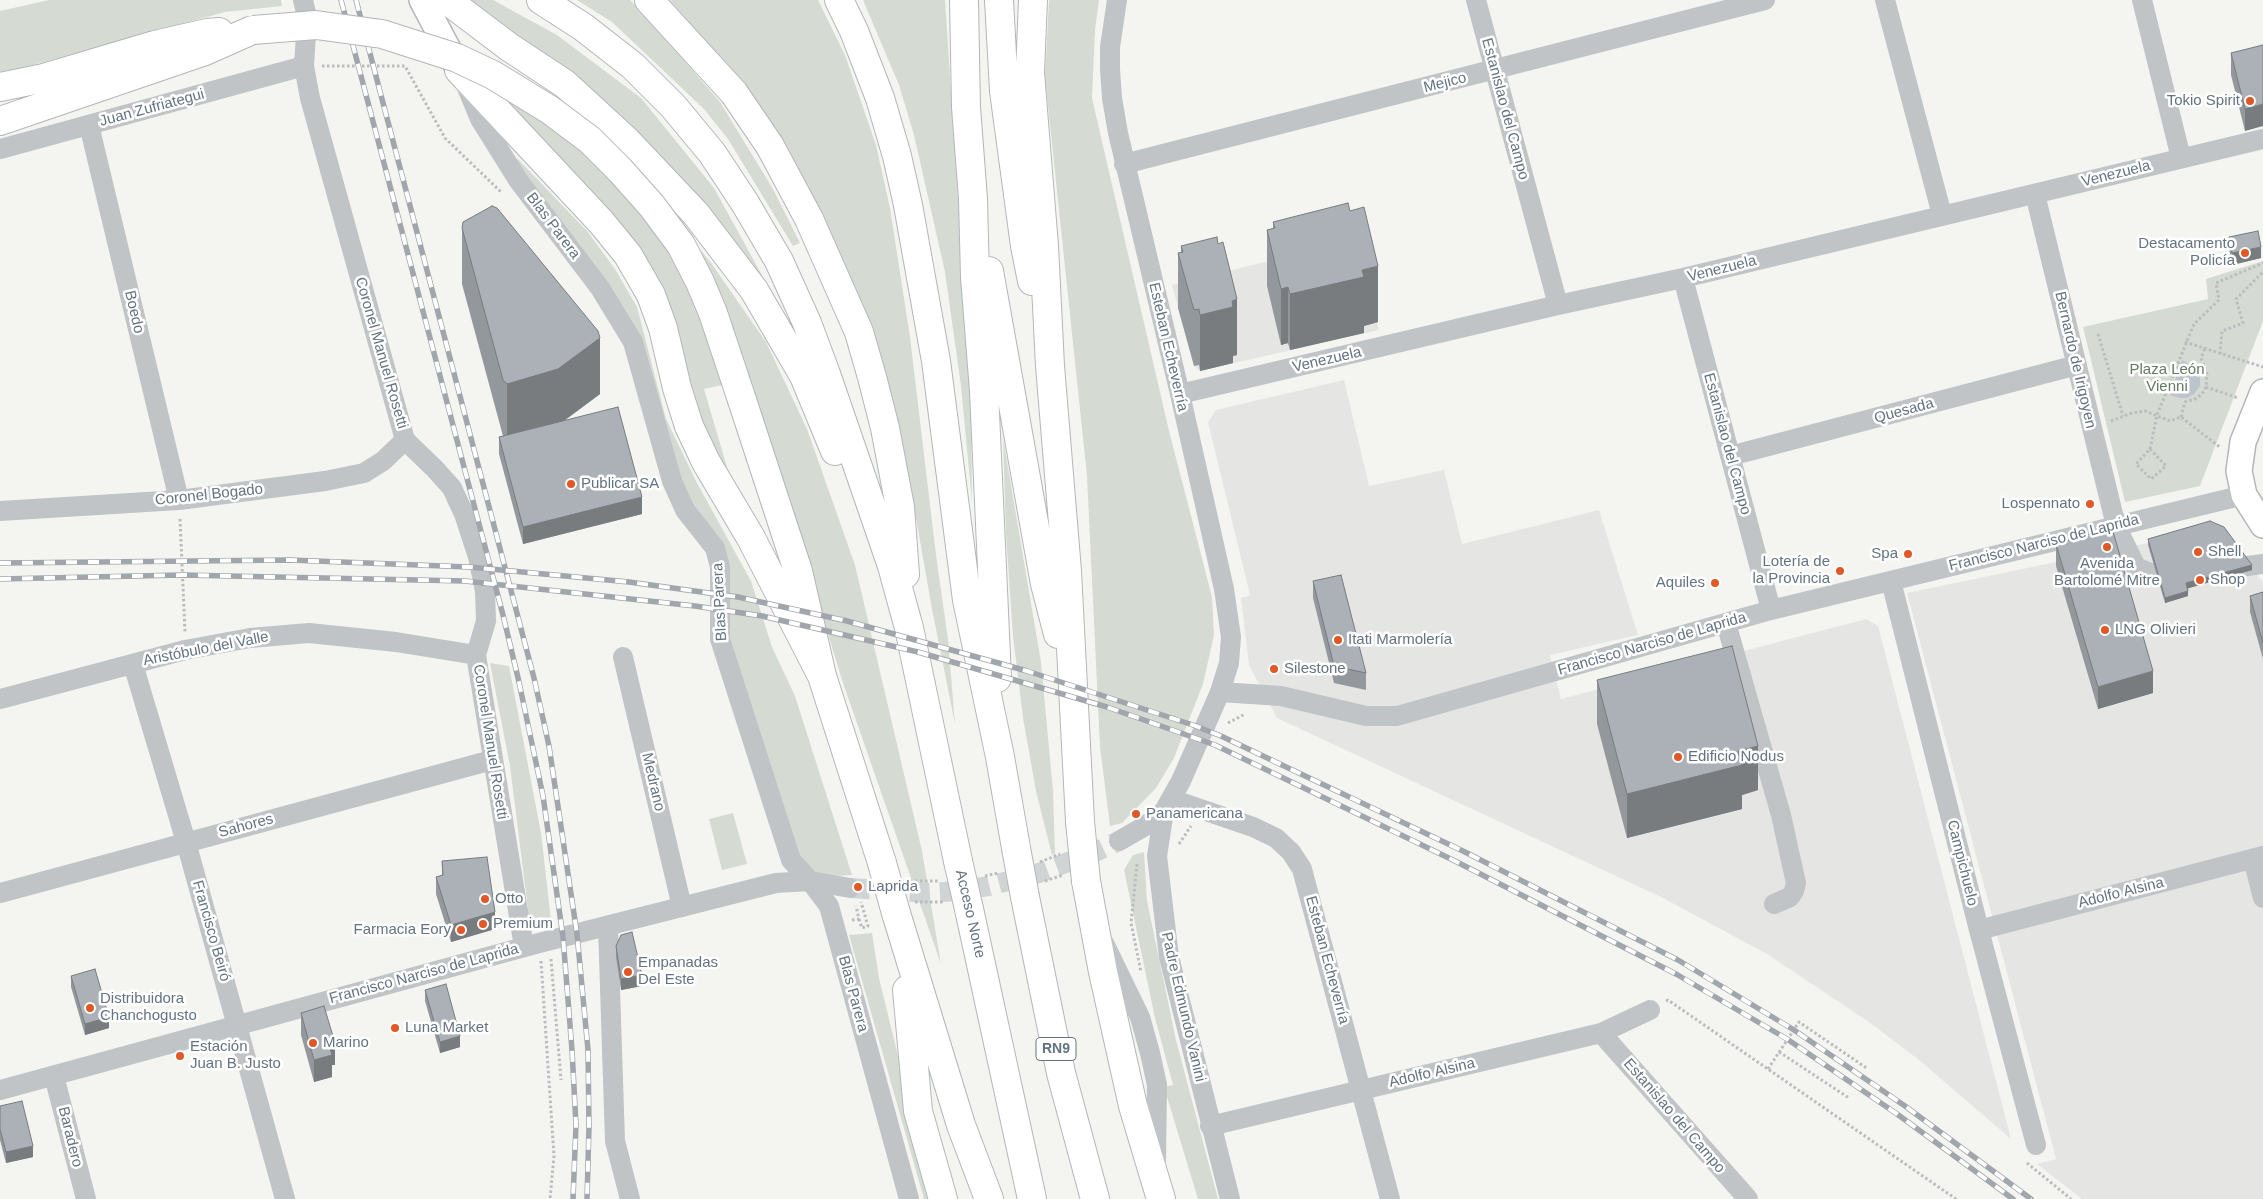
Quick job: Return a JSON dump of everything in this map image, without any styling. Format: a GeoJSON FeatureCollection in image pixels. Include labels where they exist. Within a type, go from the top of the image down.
{"type":"FeatureCollection","features":[{"type":"Feature","properties":{"kind":"highway"},"geometry":{"type":"LineString","coordinates":[[447,0],[509,47],[565,84],[627,141],[696,214],[754,290],[804,376],[844,472],[892,566]]}},
{"type":"Feature","properties":{"kind":"highway"},"geometry":{"type":"LineString","coordinates":[[541,0],[583,27],[633,66],[673,106],[712,153],[745,202],[779,261],[807,323],[892,566],[909,628]]}},
{"type":"Feature","properties":{"kind":"highway"},"geometry":{"type":"LineString","coordinates":[[649,0],[734,93],[770,146],[809,219],[859,332],[885,428],[900,507],[909,628]]}},
{"type":"Feature","properties":{"kind":"highway"},"geometry":{"type":"LineString","coordinates":[[839,0],[854,31],[880,98],[897,156],[908,205],[936,361],[967,600],[1000,757]]}},
{"type":"Feature","properties":{"kind":"highway"},"geometry":{"type":"LineString","coordinates":[[964,0],[966,106],[975,277],[984,391],[1000,757]]}},
{"type":"Feature","properties":{"kind":"highway"},"geometry":{"type":"LineString","coordinates":[[999,0],[1004,91],[1025,246],[1050,366]]}},
{"type":"Feature","properties":{"kind":"highway"},"geometry":{"type":"LineString","coordinates":[[1033,0],[1030,73],[1044,246],[1050,366],[1067,571],[1080,822],[1086,881],[1133,1106],[1158,1191]]}},
{"type":"Feature","properties":{"kind":"highway"},"geometry":{"type":"LineString","coordinates":[[0,88],[44,78],[155,45],[207,33],[316,25],[382,34],[457,58],[493,75],[550,110],[590,140],[620,170],[652,206],[681,246],[700,282],[713,313],[798,571],[822,676],[882,863],[961,1125],[989,1199]]}},
{"type":"Feature","properties":{"kind":"highway"},"geometry":{"type":"LineString","coordinates":[[0,121],[205,51],[252,30]]}},
{"type":"Feature","properties":{"kind":"highway"},"geometry":{"type":"LineString","coordinates":[[459,70],[601,222],[628,255],[651,295],[663,328],[677,388],[689,426],[706,462],[751,538],[822,676]]}},
{"type":"Feature","properties":{"kind":"highway"},"geometry":{"type":"LineString","coordinates":[[972,199],[995,298],[1045,584],[1072,687]]}},
{"type":"Feature","properties":{"kind":"highway","name":"Acceso Norte"},"geometry":{"type":"LineString","coordinates":[[909,628],[1032,1199]]}},
{"type":"Feature","properties":{"kind":"highway","name":"RN9"},"geometry":{"type":"LineString","coordinates":[[1000,757],[1025,897],[1062,1073],[1095,1199]]}},
{"type":"Feature","properties":{"kind":"highway"},"geometry":{"type":"LineString","coordinates":[[899,923],[918,1111],[943,1199]]}},
{"type":"Feature","properties":{"kind":"main road"},"geometry":{"type":"LineString","coordinates":[[422,0],[459,70]]}},
{"type":"Feature","properties":{"kind":"main road"},"geometry":{"type":"LineString","coordinates":[[2260,399],[2243,442],[2239,462],[2240,481],[2254,493],[2263,525]]}},
{"type":"Feature","properties":{"kind":"street","name":"Coronel Manuel Rosetti"},"geometry":{"type":"LineString","coordinates":[[303,0],[307,17],[304,66],[310,98],[405,440],[452,488],[467,522],[478,557],[485,591],[486,621],[476,655],[492,760],[538,944]]}},
{"type":"Feature","properties":{"kind":"street","name":"Esteban Echeverría"},"geometry":{"type":"LineString","coordinates":[[1117,0],[1110,48],[1112,98],[1124,164],[1180,394],[1224,589],[1231,637],[1229,663],[1220,692]]}},
{"type":"Feature","properties":{"kind":"street","name":"Estanislao del Campo"},"geometry":{"type":"LineString","coordinates":[[1476,0],[1558,305]]}},
{"type":"Feature","properties":{"kind":"street","name":"Mejico"},"geometry":{"type":"LineString","coordinates":[[1124,164],[1494,71],[1765,0]]}},
{"type":"Feature","properties":{"kind":"street"},"geometry":{"type":"LineString","coordinates":[[1885,0],[1942,215]]}},
{"type":"Feature","properties":{"kind":"street"},"geometry":{"type":"LineString","coordinates":[[2142,0],[2181,158]]}},
{"type":"Feature","properties":{"kind":"street","name":"Juan Zufriategui"},"geometry":{"type":"LineString","coordinates":[[0,149],[304,66]]}},
{"type":"Feature","properties":{"kind":"street","name":"Blas Parera"},"geometry":{"type":"LineString","coordinates":[[459,70],[480,119],[518,180],[600,288],[633,342],[672,481],[685,510],[715,548],[720,567],[720,639],[791,860],[829,906],[909,1199]]}},
{"type":"Feature","properties":{"kind":"street","name":"Boedo"},"geometry":{"type":"LineString","coordinates":[[89,125],[179,500]]}},
{"type":"Feature","properties":{"kind":"street","name":"Venezuela"},"geometry":{"type":"LineString","coordinates":[[1180,394],[1558,305],[1683,278],[2263,140]]}},
{"type":"Feature","properties":{"kind":"street","name":"Bernardo de Irigoyen"},"geometry":{"type":"LineString","coordinates":[[2035,194],[2116,526],[2136,567],[2155,575],[2181,577],[2263,564]]}},
{"type":"Feature","properties":{"kind":"street","name":"Estanislao del Campo"},"geometry":{"type":"LineString","coordinates":[[1683,278],[1772,610]]}},
{"type":"Feature","properties":{"kind":"street","name":"Quesada"},"geometry":{"type":"LineString","coordinates":[[1730,456],[2077,365]]}},
{"type":"Feature","properties":{"kind":"street","name":"Coronel Bogado"},"geometry":{"type":"LineString","coordinates":[[0,511],[179,500],[325,481],[364,473],[383,461],[405,440]]}},
{"type":"Feature","properties":{"kind":"street","name":"Francisco Narciso de Laprida"},"geometry":{"type":"LineString","coordinates":[[1220,692],[1281,696],[1366,716],[1396,716],[1772,610],[2254,493]]}},
{"type":"Feature","properties":{"kind":"street","name":"Campichuelo"},"geometry":{"type":"LineString","coordinates":[[1891,581],[1978,930],[2036,1145]]}},
{"type":"Feature","properties":{"kind":"street"},"geometry":{"type":"LineString","coordinates":[[1726,623],[1781,815],[1796,883],[1794,892],[1790,897],[1774,904]]}},
{"type":"Feature","properties":{"kind":"street","name":"Aristóbulo del Valle"},"geometry":{"type":"LineString","coordinates":[[0,699],[185,650],[250,638],[309,633],[396,642],[476,655]]}},
{"type":"Feature","properties":{"kind":"street","name":"Medrano"},"geometry":{"type":"LineString","coordinates":[[623,657],[682,907]]}},
{"type":"Feature","properties":{"kind":"street","name":"Francisco Beiró"},"geometry":{"type":"LineString","coordinates":[[133,664],[186,842],[285,1199]]}},
{"type":"Feature","properties":{"kind":"street"},"geometry":{"type":"LineString","coordinates":[[1118,841],[1145,826],[1167,805],[1191,762],[1220,692]]}},
{"type":"Feature","properties":{"kind":"street","name":"Sahores"},"geometry":{"type":"LineString","coordinates":[[0,893],[492,760]]}},
{"type":"Feature","properties":{"kind":"street","name":"Esteban Echeverría"},"geometry":{"type":"LineString","coordinates":[[1167,805],[1254,827],[1276,838],[1292,852],[1302,869],[1390,1199]]}},
{"type":"Feature","properties":{"kind":"street","name":"Padre Edmundo Vanini"},"geometry":{"type":"LineString","coordinates":[[1167,805],[1158,856],[1169,958],[1230,1199]]}},
{"type":"Feature","properties":{"kind":"street"},"geometry":{"type":"LineString","coordinates":[[2258,857],[2263,898]]}},
{"type":"Feature","properties":{"kind":"street","name":"Adolfo Alsina"},"geometry":{"type":"LineString","coordinates":[[1978,930],[2258,857]]}},
{"type":"Feature","properties":{"kind":"street","name":"Francisco Narciso de Laprida"},"geometry":{"type":"LineString","coordinates":[[0,1090],[538,944],[776,883],[810,881],[850,888]]}},
{"type":"Feature","properties":{"kind":"street"},"geometry":{"type":"LineString","coordinates":[[608,926],[615,1141],[630,1199]]}},
{"type":"Feature","properties":{"kind":"street","name":"Adolfo Alsina"},"geometry":{"type":"LineString","coordinates":[[1210,1126],[1601,1033],[1650,1010]]}},
{"type":"Feature","properties":{"kind":"street","name":"Estanislao del Campo"},"geometry":{"type":"LineString","coordinates":[[1601,1033],[1748,1199]]}},
{"type":"Feature","properties":{"kind":"street","name":"Baradero"},"geometry":{"type":"LineString","coordinates":[[54,1076],[86,1199]]}},
{"type":"Feature","properties":{"kind":"path"},"geometry":{"type":"LineString","coordinates":[[304,66],[405,66],[445,138],[508,199]]}},
{"type":"Feature","properties":{"kind":"path"},"geometry":{"type":"LineString","coordinates":[[2150,448],[2166,466],[2151,479],[2136,464],[2150,448],[2157,414],[2194,324],[2219,300],[2216,283],[2263,263]]}},
{"type":"Feature","properties":{"kind":"path"},"geometry":{"type":"LineString","coordinates":[[2220,354],[2222,332],[2243,322],[2236,299],[2263,272]]}},
{"type":"Feature","properties":{"kind":"path"},"geometry":{"type":"LineString","coordinates":[[2098,334],[2123,416]]}},
{"type":"Feature","properties":{"kind":"path"},"geometry":{"type":"LineString","coordinates":[[2185,342],[2263,367]]}},
{"type":"Feature","properties":{"kind":"path"},"geometry":{"type":"LineString","coordinates":[[2181,417],[2185,402],[2195,399],[2202,394],[2206,387],[2207,374],[2201,358],[2204,348]]}},
{"type":"Feature","properties":{"kind":"path"},"geometry":{"type":"LineString","coordinates":[[2206,387],[2260,399]]}},
{"type":"Feature","properties":{"kind":"path"},"geometry":{"type":"LineString","coordinates":[[2092,429],[2123,416],[2145,411],[2157,414],[2170,421],[2181,417]]}},
{"type":"Feature","properties":{"kind":"path"},"geometry":{"type":"LineString","coordinates":[[2181,417],[2239,462]]}},
{"type":"Feature","properties":{"kind":"path"},"geometry":{"type":"LineString","coordinates":[[179,500],[185,650]]}},
{"type":"Feature","properties":{"kind":"path"},"geometry":{"type":"LineString","coordinates":[[859,919],[862,928],[868,926],[863,910]]}},
{"type":"Feature","properties":{"kind":"path"},"geometry":{"type":"LineString","coordinates":[[538,944],[561,1080]]}},
{"type":"Feature","properties":{"kind":"path"},"geometry":{"type":"LineString","coordinates":[[538,944],[546,1018],[554,1156],[550,1199]]}},
{"type":"Feature","properties":{"kind":"path"},"geometry":{"type":"LineString","coordinates":[[1650,1010],[1668,1000],[1956,1199]]}},
{"type":"Feature","properties":{"kind":"path"},"geometry":{"type":"LineString","coordinates":[[1768,1069],[1799,1022],[1868,1069]]}},
{"type":"Feature","properties":{"kind":"path"},"geometry":{"type":"LineString","coordinates":[[1779,1052],[1849,1098]]}},
{"type":"Feature","properties":{"kind":"path"},"geometry":{"type":"LineString","coordinates":[[2036,1145],[2024,1161],[2071,1199]]}},
{"type":"Feature","properties":{"kind":"shaded area"},"geometry":{"type":"Polygon","coordinates":[[[1358,239],[1379,330],[1200,371],[1194,366],[1172,285],[1358,239]]]}},
{"type":"Feature","properties":{"kind":"shaded area"},"geometry":{"type":"Polygon","coordinates":[[[2182,360],[2197,369],[2200,376],[2200,386],[2194,394],[2187,398],[2170,395],[2182,360]]]}},
{"type":"Feature","properties":{"kind":"shaded area"},"geometry":{"type":"Polygon","coordinates":[[[1344,380],[1369,486],[1444,470],[1462,544],[1599,510],[1638,635],[1550,655],[1561,699],[1866,619],[1878,626],[2011,1139],[1919,1060],[1869,1022],[1767,954],[1661,897],[1277,718],[1249,665],[1241,598],[1250,595],[1208,422],[1216,410],[1344,380]]]}},
{"type":"Feature","properties":{"kind":"shaded area"},"geometry":{"type":"Polygon","coordinates":[[[2210,530],[2223,534],[2263,582],[2263,1199],[2082,1199],[2037,1164],[2056,1159],[1907,593],[2210,530]]]}},
{"type":"Feature","properties":{"kind":"green space"},"geometry":{"type":"Polygon","coordinates":[[[49,0],[281,0],[282,6],[225,12],[0,74],[0,11],[49,0]]]}},
{"type":"Feature","properties":{"kind":"green space"},"geometry":{"type":"Polygon","coordinates":[[[463,0],[493,0],[557,35],[641,98],[714,188],[769,288],[463,0]]]}},
{"type":"Feature","properties":{"kind":"green space"},"geometry":{"type":"Polygon","coordinates":[[[577,0],[630,0],[641,11],[720,102],[773,189],[800,243],[793,246],[728,139],[704,109],[612,22],[577,0]]]}},
{"type":"Feature","properties":{"kind":"green space"},"geometry":{"type":"Polygon","coordinates":[[[670,0],[818,0],[845,55],[876,145],[890,208],[910,337],[948,639],[955,724],[913,501],[855,290],[824,219],[789,152],[759,106],[670,0]]]}},
{"type":"Feature","properties":{"kind":"green space"},"geometry":{"type":"Polygon","coordinates":[[[863,0],[945,0],[971,400],[972,502],[961,386],[945,272],[914,135],[899,85],[863,0]]]}},
{"type":"Feature","properties":{"kind":"green space"},"geometry":{"type":"Polygon","coordinates":[[[1049,0],[1099,0],[1095,30],[1092,98],[1169,431],[1212,597],[1214,635],[1203,684],[1174,758],[1156,788],[1122,823],[1110,826],[1100,747],[1087,476],[1045,77],[1049,0]]]}},
{"type":"Feature","properties":{"kind":"green space"},"geometry":{"type":"Polygon","coordinates":[[[489,80],[613,151],[709,260],[766,342],[807,429],[855,565],[922,851],[941,964],[843,683],[750,379],[704,389],[729,474],[724,475],[699,427],[673,337],[508,110],[489,80]]]}},
{"type":"Feature","properties":{"kind":"green space"},"geometry":{"type":"Polygon","coordinates":[[[517,158],[587,231],[615,269],[637,307],[666,419],[697,483],[751,581],[772,647],[795,696],[852,875],[815,877],[800,858],[724,635],[728,585],[680,487],[635,334],[519,167],[517,158]]]}},
{"type":"Feature","properties":{"kind":"green space","name":"Plaza León Vienni"},"geometry":{"type":"Polygon","coordinates":[[[2263,261],[2263,321],[2200,486],[2125,502],[2083,327],[2208,299],[2206,279],[2263,261]]]}},
{"type":"Feature","properties":{"kind":"green space"},"geometry":{"type":"Polygon","coordinates":[[[1003,438],[1041,662],[1053,791],[1055,853],[1052,855],[1036,791],[1023,718],[1013,636],[1006,534],[1003,438]]]}},
{"type":"Feature","properties":{"kind":"green space"},"geometry":{"type":"Polygon","coordinates":[[[490,663],[509,666],[541,833],[551,920],[530,925],[510,766],[490,663]]]}},
{"type":"Feature","properties":{"kind":"green space"},"geometry":{"type":"Polygon","coordinates":[[[733,813],[747,864],[722,870],[709,819],[733,813]]]}},
{"type":"Feature","properties":{"kind":"green space"},"geometry":{"type":"Polygon","coordinates":[[[1144,852],[1147,901],[1176,1040],[1218,1199],[1198,1199],[1164,1087],[1173,1085],[1155,1018],[1124,870],[1133,855],[1144,852]]]}},
{"type":"Feature","properties":{"kind":"green space"},"geometry":{"type":"Polygon","coordinates":[[[872,933],[879,978],[933,1199],[924,1199],[849,935],[872,933]]]}},
{"type":"Feature","properties":{"kind":"building"},"geometry":{"type":"Polygon","coordinates":[[[2263,45],[2263,104],[2245,109],[2231,53],[2263,45]]]}},
{"type":"Feature","properties":{"kind":"building"},"geometry":{"type":"Polygon","coordinates":[[[1348,203],[1350,211],[1364,207],[1378,266],[1362,270],[1364,277],[1290,294],[1288,287],[1281,289],[1267,230],[1275,228],[1273,222],[1348,203]]]}},
{"type":"Feature","properties":{"kind":"building"},"geometry":{"type":"Polygon","coordinates":[[[492,206],[497,208],[598,331],[600,338],[558,369],[507,384],[503,380],[462,228],[463,222],[492,206]]]}},
{"type":"Feature","properties":{"kind":"building"},"geometry":{"type":"Polygon","coordinates":[[[2258,231],[2261,247],[2232,253],[2229,237],[2258,231]]]}},
{"type":"Feature","properties":{"kind":"building"},"geometry":{"type":"Polygon","coordinates":[[[1217,237],[1218,244],[1223,242],[1237,299],[1232,301],[1233,307],[1200,315],[1199,309],[1194,310],[1178,253],[1183,252],[1181,246],[1217,237]]]}},
{"type":"Feature","properties":{"kind":"building","name":"Publicar SA"},"geometry":{"type":"Polygon","coordinates":[[[618,407],[642,497],[523,527],[499,437],[618,407]]]}},
{"type":"Feature","properties":{"kind":"building"},"geometry":{"type":"Polygon","coordinates":[[[2210,521],[2224,527],[2252,565],[2186,583],[2188,591],[2165,598],[2148,539],[2210,521]]]}},
{"type":"Feature","properties":{"kind":"building","name":"LNG Olivieri"},"geometry":{"type":"Polygon","coordinates":[[[2112,528],[2153,671],[2098,687],[2056,544],[2112,528]]]}},
{"type":"Feature","properties":{"kind":"building","name":"Itati Marmolería"},"geometry":{"type":"Polygon","coordinates":[[[1341,575],[1366,673],[1334,666],[1313,581],[1341,575]]]}},
{"type":"Feature","properties":{"kind":"building"},"geometry":{"type":"Polygon","coordinates":[[[2263,592],[2263,643],[2250,596],[2263,592]]]}},
{"type":"Feature","properties":{"kind":"building"},"geometry":{"type":"Polygon","coordinates":[[[1732,646],[1758,746],[1738,751],[1742,765],[1627,794],[1597,680],[1732,646]]]}},
{"type":"Feature","properties":{"kind":"building"},"geometry":{"type":"Polygon","coordinates":[[[487,857],[495,912],[451,925],[436,877],[443,875],[442,861],[487,857]]]}},
{"type":"Feature","properties":{"kind":"building","name":"Empanadas Del Este"},"geometry":{"type":"Polygon","coordinates":[[[632,932],[642,975],[621,979],[616,946],[621,935],[632,932]]]}},
{"type":"Feature","properties":{"kind":"building","name":"Distribuidora Chanchogusto"},"geometry":{"type":"Polygon","coordinates":[[[95,969],[109,1017],[85,1024],[71,976],[95,969]]]}},
{"type":"Feature","properties":{"kind":"building"},"geometry":{"type":"Polygon","coordinates":[[[446,984],[460,1036],[440,1042],[425,990],[446,984]]]}},
{"type":"Feature","properties":{"kind":"building"},"geometry":{"type":"Polygon","coordinates":[[[324,1006],[335,1043],[329,1044],[332,1055],[314,1060],[301,1013],[324,1006]]]}},
{"type":"Feature","properties":{"kind":"building"},"geometry":{"type":"Polygon","coordinates":[[[22,1101],[33,1146],[6,1152],[0,1129],[0,1106],[22,1101]]]}},
{"type":"Feature","properties":{"kind":"tunnel"},"geometry":{"type":"LineString","coordinates":[[850,888],[928,893],[959,891],[989,886],[1039,873],[1119,841]]}},
{"type":"Feature","properties":{"kind":"railway"},"geometry":{"type":"LineString","coordinates":[[341,0],[503,615],[543,796],[563,937],[572,1050],[576,1125],[573,1199]]}},
{"type":"Feature","properties":{"kind":"railway"},"geometry":{"type":"LineString","coordinates":[[356,0],[534,678],[549,746],[577,934],[588,1050],[589,1127],[587,1199]]}},
{"type":"Feature","properties":{"kind":"railway"},"geometry":{"type":"LineString","coordinates":[[0,563],[290,560],[469,567],[629,582],[738,597],[847,621],[1027,671],[1193,725],[1221,736],[1465,852],[1678,960],[1794,1030],[1905,1106],[2031,1199]]}},
{"type":"Feature","properties":{"kind":"railway"},"geometry":{"type":"LineString","coordinates":[[0,579],[182,575],[465,581],[695,606],[762,616],[918,652],[1107,707],[1215,745],[1455,861],[1676,974],[1787,1039],[1897,1114],[2013,1199]]}},
{"type":"Feature","properties":{"kind":"place","name":"Tokio Spirit"},"geometry":{"type":"Point","coordinates":[2250,101]}},
{"type":"Feature","properties":{"kind":"place","name":"Destacamento Policía"},"geometry":{"type":"Point","coordinates":[2245,253]}},
{"type":"Feature","properties":{"kind":"place","name":"Publicar SA"},"geometry":{"type":"Point","coordinates":[571,484]}},
{"type":"Feature","properties":{"kind":"place","name":"Lospennato"},"geometry":{"type":"Point","coordinates":[2090,504]}},
{"type":"Feature","properties":{"kind":"place","name":"Avenida Bartolomé Mitre"},"geometry":{"type":"Point","coordinates":[2107,547]}},
{"type":"Feature","properties":{"kind":"place","name":"Shell"},"geometry":{"type":"Point","coordinates":[2198,552]}},
{"type":"Feature","properties":{"kind":"place","name":"Spa"},"geometry":{"type":"Point","coordinates":[1908,554]}},
{"type":"Feature","properties":{"kind":"place","name":"Lotería de la Provincia"},"geometry":{"type":"Point","coordinates":[1840,571]}},
{"type":"Feature","properties":{"kind":"place","name":"Shop"},"geometry":{"type":"Point","coordinates":[2200,580]}},
{"type":"Feature","properties":{"kind":"place","name":"Aquiles"},"geometry":{"type":"Point","coordinates":[1715,583]}},
{"type":"Feature","properties":{"kind":"place","name":"LNG Olivieri"},"geometry":{"type":"Point","coordinates":[2105,630]}},
{"type":"Feature","properties":{"kind":"place","name":"Itati Marmolería"},"geometry":{"type":"Point","coordinates":[1338,640]}},
{"type":"Feature","properties":{"kind":"place","name":"Silestone"},"geometry":{"type":"Point","coordinates":[1274,669]}},
{"type":"Feature","properties":{"kind":"place","name":"Edificio Nodus"},"geometry":{"type":"Point","coordinates":[1678,757]}},
{"type":"Feature","properties":{"kind":"place","name":"Panamericana"},"geometry":{"type":"Point","coordinates":[1136,814]}},
{"type":"Feature","properties":{"kind":"place","name":"Laprida"},"geometry":{"type":"Point","coordinates":[858,887]}},
{"type":"Feature","properties":{"kind":"place","name":"Otto"},"geometry":{"type":"Point","coordinates":[485,899]}},
{"type":"Feature","properties":{"kind":"place","name":"Premium"},"geometry":{"type":"Point","coordinates":[483,924]}},
{"type":"Feature","properties":{"kind":"place","name":"Farmacia Eory"},"geometry":{"type":"Point","coordinates":[461,930]}},
{"type":"Feature","properties":{"kind":"place","name":"Empanadas Del Este"},"geometry":{"type":"Point","coordinates":[628,972]}},
{"type":"Feature","properties":{"kind":"place","name":"Distribuidora Chanchogusto"},"geometry":{"type":"Point","coordinates":[90,1008]}},
{"type":"Feature","properties":{"kind":"place","name":"Luna Market"},"geometry":{"type":"Point","coordinates":[395,1028]}},
{"type":"Feature","properties":{"kind":"place","name":"Marino"},"geometry":{"type":"Point","coordinates":[313,1043]}},
{"type":"Feature","properties":{"kind":"place","name":"Estación Juan B. Justo"},"geometry":{"type":"Point","coordinates":[180,1056]}}]}
